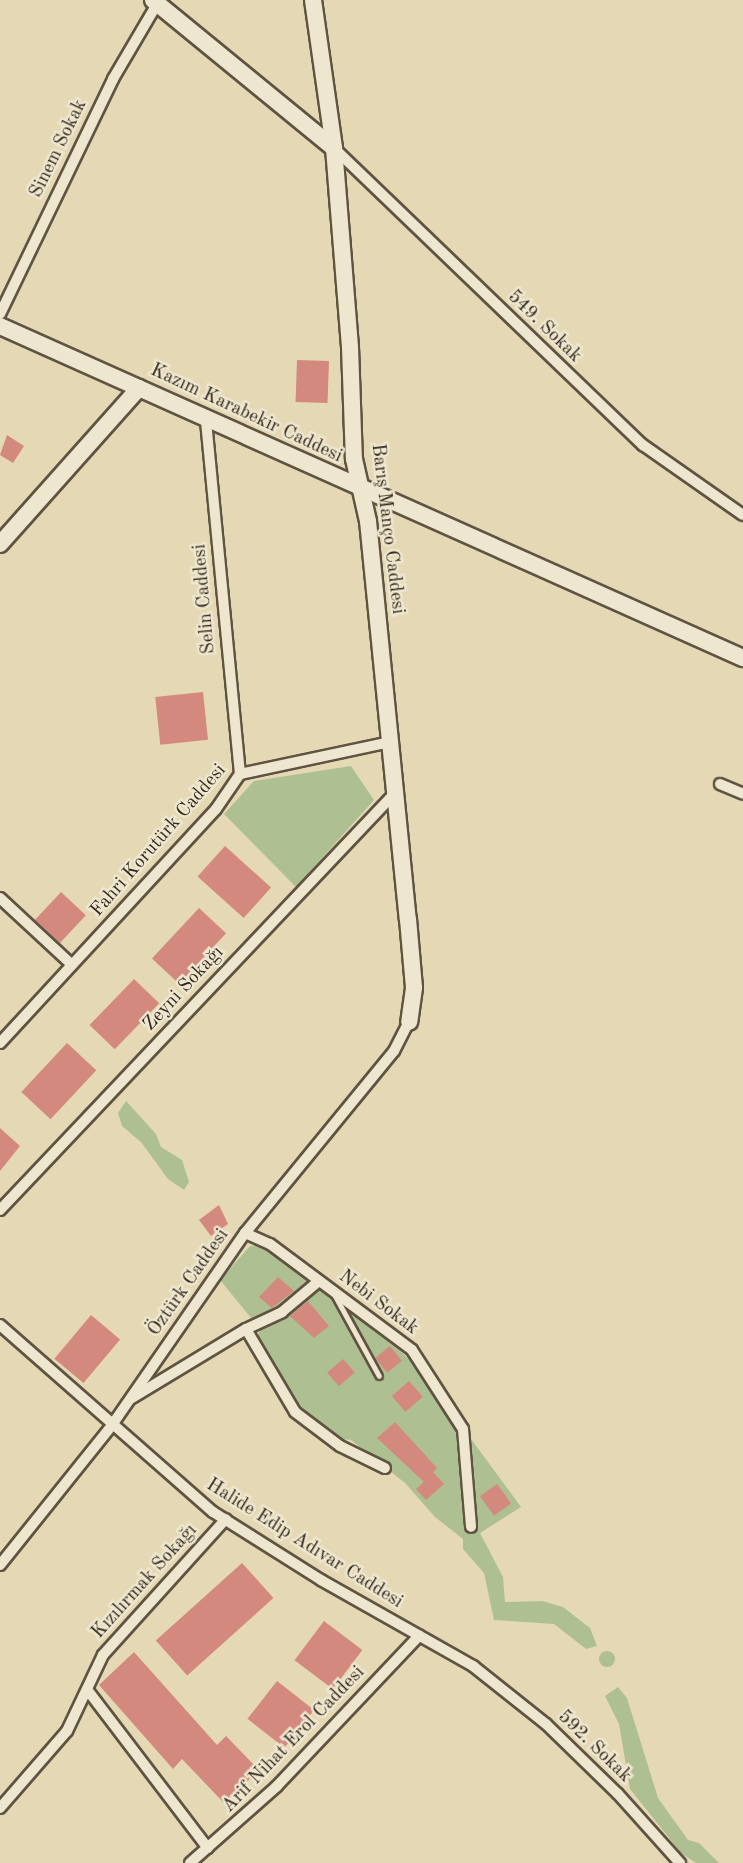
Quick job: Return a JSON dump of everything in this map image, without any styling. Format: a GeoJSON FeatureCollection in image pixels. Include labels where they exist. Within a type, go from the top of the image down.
{"type":"FeatureCollection","features":[{"type":"Feature","properties":{"kind":"street","name":"Barış Manço Caddesi"},"geometry":{"type":"LineString","coordinates":[[313,0],[334,148],[350,346],[354,459],[368,521],[414,988],[409,1022]]}},
{"type":"Feature","properties":{"kind":"street"},"geometry":{"type":"LineString","coordinates":[[155,2],[334,148]]}},
{"type":"Feature","properties":{"kind":"street","name":"Sinem Sokak"},"geometry":{"type":"LineString","coordinates":[[0,314],[113,79],[155,2]]}},
{"type":"Feature","properties":{"kind":"street","name":"549. Sokak"},"geometry":{"type":"LineString","coordinates":[[334,148],[643,445],[743,515]]}},
{"type":"Feature","properties":{"kind":"street","name":"Kazım Karabekir Caddesi"},"geometry":{"type":"LineString","coordinates":[[0,326],[360,490],[743,658]]}},
{"type":"Feature","properties":{"kind":"street"},"geometry":{"type":"LineString","coordinates":[[0,544],[139,388]]}},
{"type":"Feature","properties":{"kind":"street","name":"Selin Caddesi"},"geometry":{"type":"LineString","coordinates":[[206,421],[240,774]]}},
{"type":"Feature","properties":{"kind":"street","name":"Fahri Korutürk Caddesi"},"geometry":{"type":"LineString","coordinates":[[0,1043],[216,809],[240,774],[390,742]]}},
{"type":"Feature","properties":{"kind":"street"},"geometry":{"type":"LineString","coordinates":[[720,785],[743,794]]}},
{"type":"Feature","properties":{"kind":"street","name":"Zeyni Sokağı"},"geometry":{"type":"LineString","coordinates":[[0,1210],[395,793]]}},
{"type":"Feature","properties":{"kind":"street"},"geometry":{"type":"LineString","coordinates":[[0,898],[72,965]]}},
{"type":"Feature","properties":{"kind":"street","name":"Öztürk Caddesi"},"geometry":{"type":"LineString","coordinates":[[0,1565],[111,1425],[246,1233],[394,1051],[409,1022]]}},
{"type":"Feature","properties":{"kind":"street","name":"Nebi Sokak"},"geometry":{"type":"LineString","coordinates":[[246,1233],[270,1244],[412,1350],[463,1429],[471,1527]]}},
{"type":"Feature","properties":{"kind":"street"},"geometry":{"type":"LineString","coordinates":[[129,1400],[246,1329],[282,1312],[319,1281]]}},
{"type":"Feature","properties":{"kind":"street","name":"Halide Edip Adıvar Caddesi"},"geometry":{"type":"LineString","coordinates":[[0,1325],[111,1425],[226,1519],[473,1666]]}},
{"type":"Feature","properties":{"kind":"street"},"geometry":{"type":"LineString","coordinates":[[246,1329],[295,1412],[340,1446],[386,1468]]}},
{"type":"Feature","properties":{"kind":"street","name":"Kızılırmak Sokağı"},"geometry":{"type":"LineString","coordinates":[[0,1808],[67,1731],[89,1692],[103,1655],[226,1519]]}},
{"type":"Feature","properties":{"kind":"street","name":"Arif Nihat Erol Caddesi"},"geometry":{"type":"LineString","coordinates":[[190,1863],[276,1786],[419,1636]]}},
{"type":"Feature","properties":{"kind":"street","name":"592. Sokak"},"geometry":{"type":"LineString","coordinates":[[473,1666],[555,1733],[618,1794],[680,1863]]}},
{"type":"Feature","properties":{"kind":"street"},"geometry":{"type":"LineString","coordinates":[[89,1692],[208,1848]]}},
{"type":"Feature","properties":{"kind":"lane"},"geometry":{"type":"LineString","coordinates":[[332,1290],[379,1376]]}},
{"type":"Feature","properties":{"kind":"green space"},"geometry":{"type":"Polygon","coordinates":[[[351,766],[374,800],[296,887],[224,814],[254,781],[351,766]]]}},
{"type":"Feature","properties":{"kind":"green space"},"geometry":{"type":"Polygon","coordinates":[[[126,1101],[156,1134],[161,1147],[182,1160],[189,1182],[184,1190],[168,1179],[141,1142],[122,1126],[118,1113],[126,1101]]]}},
{"type":"Feature","properties":{"kind":"green space"},"geometry":{"type":"Polygon","coordinates":[[[260,1245],[388,1339],[421,1371],[521,1507],[480,1533],[503,1577],[505,1602],[542,1601],[563,1607],[590,1628],[597,1646],[586,1649],[554,1624],[494,1620],[484,1573],[463,1549],[463,1539],[435,1517],[405,1483],[351,1440],[335,1438],[294,1402],[257,1339],[260,1329],[220,1280],[250,1246],[260,1245]]]}},
{"type":"Feature","properties":{"kind":"green space"},"geometry":{"type":"Polygon","coordinates":[[[607,1651],[613,1653],[613,1665],[607,1667],[601,1665],[599,1659],[601,1653],[607,1651]]]}},
{"type":"Feature","properties":{"kind":"green space"},"geometry":{"type":"Polygon","coordinates":[[[618,1687],[627,1698],[658,1798],[688,1840],[699,1843],[719,1863],[696,1863],[681,1853],[630,1789],[619,1724],[605,1696],[618,1687]]]}},
{"type":"Feature","properties":{"kind":"building"},"geometry":{"type":"Polygon","coordinates":[[[297,360],[329,361],[328,403],[296,402],[297,360]]]}},
{"type":"Feature","properties":{"kind":"building"},"geometry":{"type":"Polygon","coordinates":[[[7,435],[24,446],[13,463],[0,455],[7,435]]]}},
{"type":"Feature","properties":{"kind":"building"},"geometry":{"type":"Polygon","coordinates":[[[203,692],[208,740],[160,745],[155,697],[203,692]]]}},
{"type":"Feature","properties":{"kind":"building"},"geometry":{"type":"Polygon","coordinates":[[[225,846],[271,887],[244,918],[198,876],[225,846]]]}},
{"type":"Feature","properties":{"kind":"building"},"geometry":{"type":"Polygon","coordinates":[[[61,892],[86,915],[60,943],[35,920],[61,892]]]}},
{"type":"Feature","properties":{"kind":"building"},"geometry":{"type":"Polygon","coordinates":[[[199,908],[226,933],[179,984],[152,958],[199,908]]]}},
{"type":"Feature","properties":{"kind":"building"},"geometry":{"type":"Polygon","coordinates":[[[134,979],[159,1003],[115,1049],[90,1025],[134,979]]]}},
{"type":"Feature","properties":{"kind":"building"},"geometry":{"type":"Polygon","coordinates":[[[67,1043],[96,1070],[51,1119],[21,1092],[67,1043]]]}},
{"type":"Feature","properties":{"kind":"building"},"geometry":{"type":"Polygon","coordinates":[[[0,1128],[20,1146],[0,1171],[0,1128]]]}},
{"type":"Feature","properties":{"kind":"building"},"geometry":{"type":"Polygon","coordinates":[[[219,1205],[228,1224],[211,1236],[199,1220],[219,1205]]]}},
{"type":"Feature","properties":{"kind":"building"},"geometry":{"type":"Polygon","coordinates":[[[278,1277],[294,1291],[272,1308],[259,1297],[278,1277]]]}},
{"type":"Feature","properties":{"kind":"building"},"geometry":{"type":"Polygon","coordinates":[[[308,1301],[329,1326],[314,1338],[290,1316],[308,1301]]]}},
{"type":"Feature","properties":{"kind":"building"},"geometry":{"type":"Polygon","coordinates":[[[91,1315],[120,1339],[83,1383],[54,1359],[91,1315]]]}},
{"type":"Feature","properties":{"kind":"building"},"geometry":{"type":"Polygon","coordinates":[[[390,1346],[402,1361],[387,1373],[375,1358],[390,1346]]]}},
{"type":"Feature","properties":{"kind":"building"},"geometry":{"type":"Polygon","coordinates":[[[343,1359],[355,1373],[339,1386],[327,1373],[343,1359]]]}},
{"type":"Feature","properties":{"kind":"building"},"geometry":{"type":"Polygon","coordinates":[[[409,1381],[423,1397],[405,1412],[392,1396],[409,1381]]]}},
{"type":"Feature","properties":{"kind":"building"},"geometry":{"type":"Polygon","coordinates":[[[395,1422],[437,1468],[433,1472],[444,1484],[426,1500],[416,1489],[424,1482],[377,1438],[395,1422]]]}},
{"type":"Feature","properties":{"kind":"building"},"geometry":{"type":"Polygon","coordinates":[[[497,1484],[511,1503],[494,1516],[480,1496],[497,1484]]]}},
{"type":"Feature","properties":{"kind":"building"},"geometry":{"type":"Polygon","coordinates":[[[242,1563],[273,1598],[187,1676],[156,1641],[242,1563]]]}},
{"type":"Feature","properties":{"kind":"building"},"geometry":{"type":"Polygon","coordinates":[[[324,1621],[362,1650],[333,1689],[295,1660],[324,1621]]]}},
{"type":"Feature","properties":{"kind":"building"},"geometry":{"type":"Polygon","coordinates":[[[134,1652],[217,1745],[226,1736],[259,1770],[224,1803],[182,1759],[173,1769],[99,1685],[134,1652]]]}},
{"type":"Feature","properties":{"kind":"building"},"geometry":{"type":"Polygon","coordinates":[[[277,1681],[314,1710],[284,1748],[247,1719],[277,1681]]]}}]}
